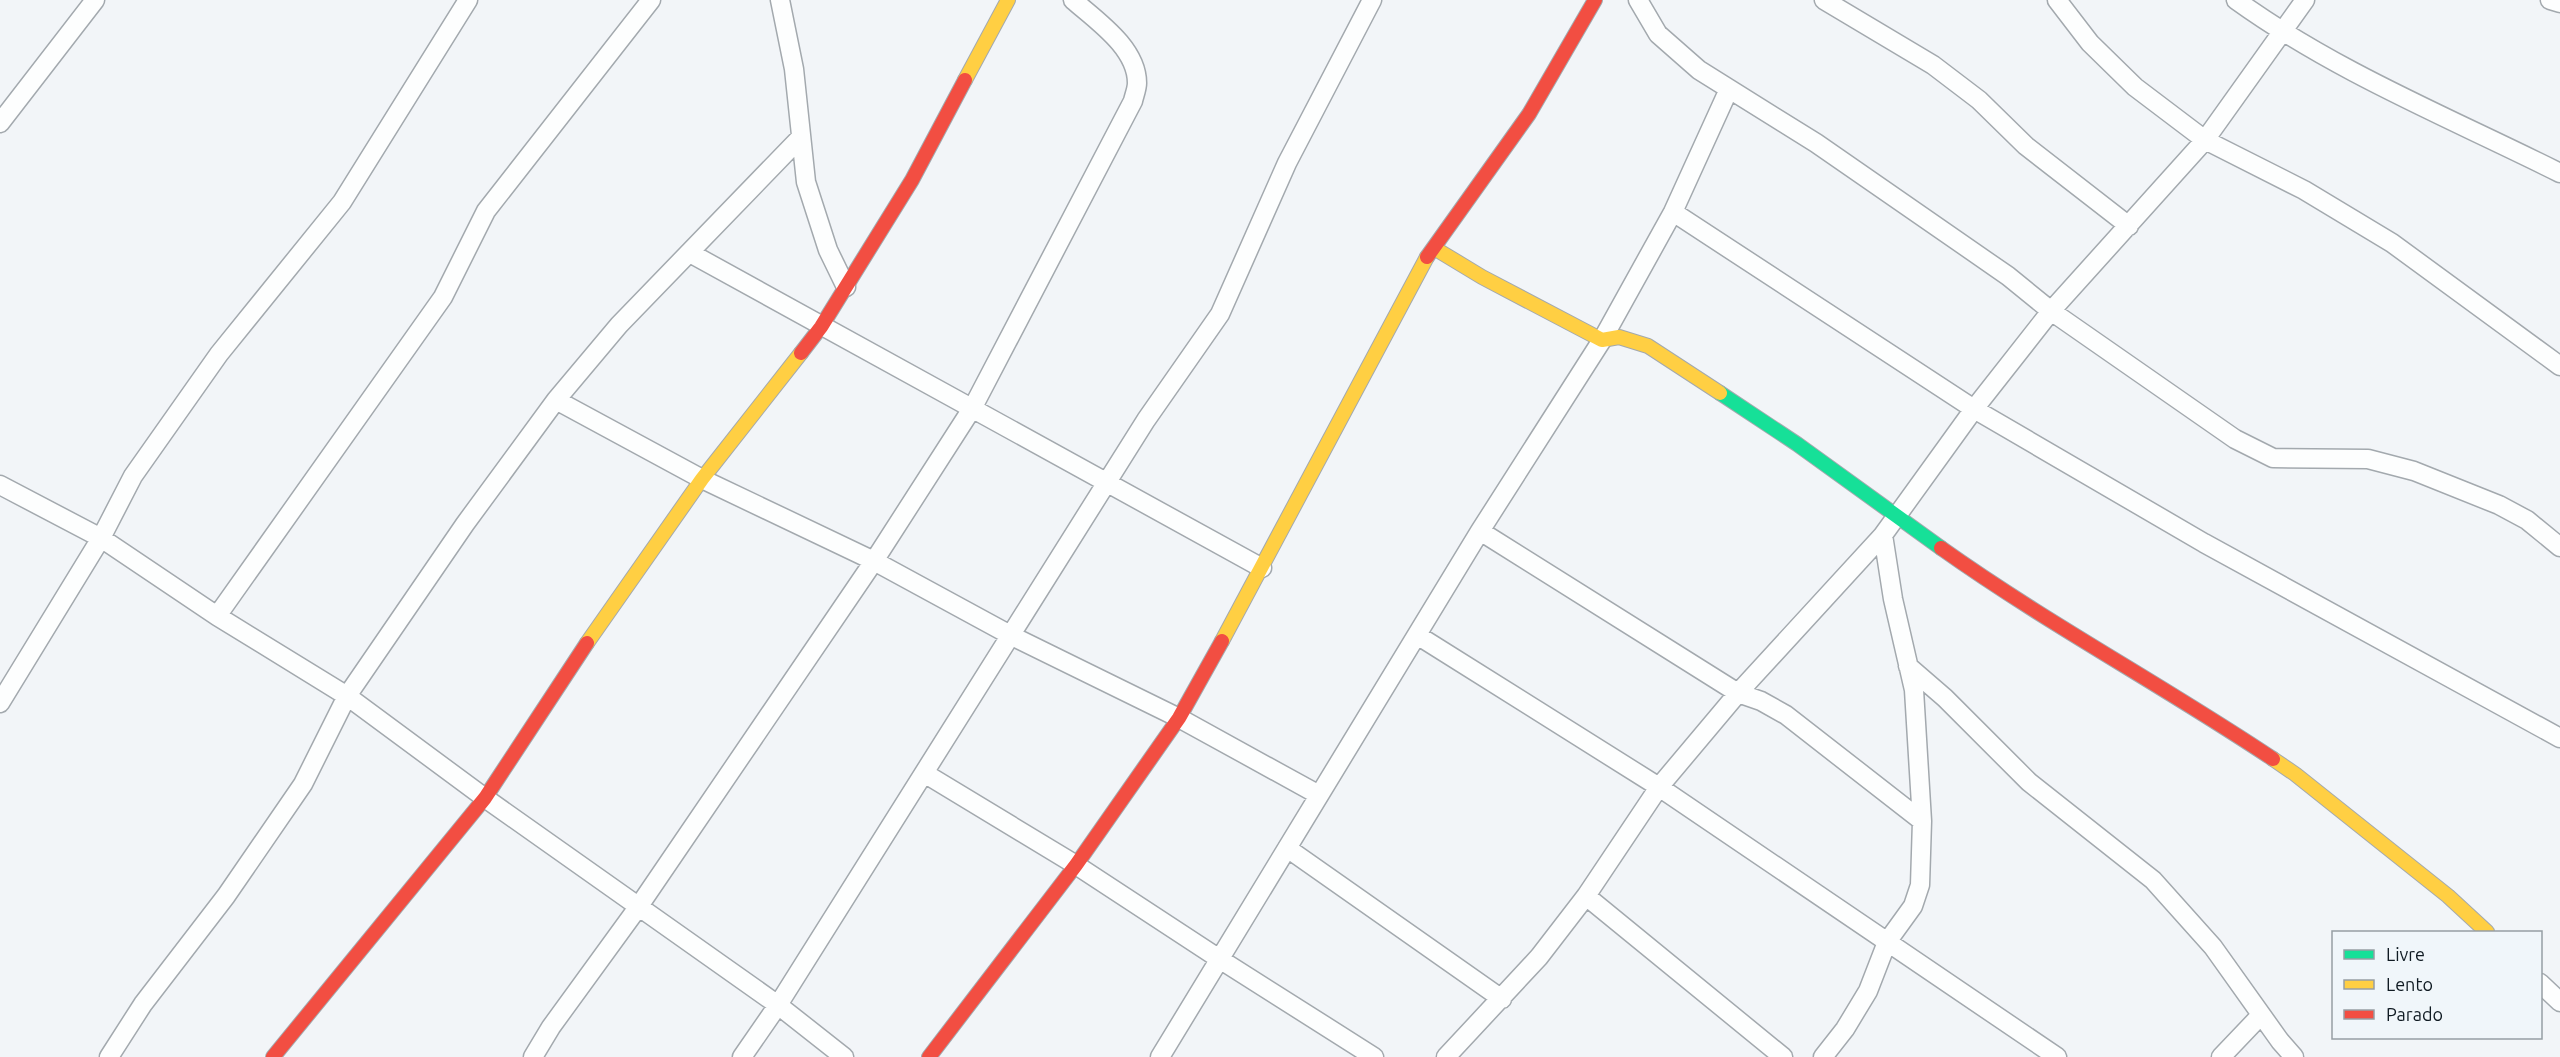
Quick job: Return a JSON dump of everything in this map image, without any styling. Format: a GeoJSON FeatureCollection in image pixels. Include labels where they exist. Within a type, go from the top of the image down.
{"type":"FeatureCollection","features":[{"type":"Feature","properties":{"kind":"street"},"geometry":{"type":"LineString","coordinates":[[2,115],[95,0]]}},
{"type":"Feature","properties":{"kind":"street"},"geometry":{"type":"LineString","coordinates":[[0,702],[101,538],[133,476],[219,354],[342,202],[468,0]]}},
{"type":"Feature","properties":{"kind":"street"},"geometry":{"type":"LineString","coordinates":[[217,616],[443,297],[486,211],[651,0]]}},
{"type":"Feature","properties":{"kind":"street"},"geometry":{"type":"LineString","coordinates":[[780,0],[794,69],[800,138],[807,182],[828,250],[846,287]]}},
{"type":"Feature","properties":{"kind":"street"},"geometry":{"type":"LineString","coordinates":[[273,1057],[485,798],[596,629],[702,480],[821,327],[912,180],[1008,0]]}},
{"type":"Feature","properties":{"kind":"street"},"geometry":{"type":"LineString","coordinates":[[533,1057],[551,1028],[639,906],[874,561],[973,407],[1133,101],[1137,83],[1134,66],[1120,44],[1074,0]]}},
{"type":"Feature","properties":{"kind":"street"},"geometry":{"type":"LineString","coordinates":[[742,1057],[778,1005],[1146,420],[1220,314],[1287,163],[1372,0]]}},
{"type":"Feature","properties":{"kind":"street"},"geometry":{"type":"LineString","coordinates":[[929,1057],[1076,865],[1179,718],[1262,568],[1421,266],[1529,114],[1595,0]]}},
{"type":"Feature","properties":{"kind":"street"},"geometry":{"type":"LineString","coordinates":[[1638,0],[1658,34],[1699,70],[1816,143],[2008,276],[2051,311],[2235,439],[2273,458],[2368,459],[2414,471],[2499,505],[2527,520],[2560,547]]}},
{"type":"Feature","properties":{"kind":"street"},"geometry":{"type":"LineString","coordinates":[[1824,0],[1924,60],[1970,93],[2026,146],[2129,226]]}},
{"type":"Feature","properties":{"kind":"street"},"geometry":{"type":"LineString","coordinates":[[2057,0],[2090,43],[2135,87],[2205,140],[2304,190],[2392,243],[2560,366]]}},
{"type":"Feature","properties":{"kind":"street"},"geometry":{"type":"LineString","coordinates":[[2236,0],[2282,33],[2387,91],[2560,173]]}},
{"type":"Feature","properties":{"kind":"street"},"geometry":{"type":"LineString","coordinates":[[1446,1057],[1539,957],[1586,896],[1659,787],[1738,693],[1882,535],[1974,409],[2051,311],[2205,140],[2305,0]]}},
{"type":"Feature","properties":{"kind":"street"},"geometry":{"type":"LineString","coordinates":[[2550,0],[2560,3]]}},
{"type":"Feature","properties":{"kind":"street"},"geometry":{"type":"LineString","coordinates":[[1160,1057],[1221,960],[1479,531],[1602,340],[1673,212],[1730,89]]}},
{"type":"Feature","properties":{"kind":"street"},"geometry":{"type":"LineString","coordinates":[[109,1057],[143,1004],[226,896],[303,784],[347,696],[465,524],[556,400],[620,325],[800,138]]}},
{"type":"Feature","properties":{"kind":"street"},"geometry":{"type":"LineString","coordinates":[[1673,212],[1974,409],[2194,537],[2560,738]]}},
{"type":"Feature","properties":{"kind":"street"},"geometry":{"type":"LineString","coordinates":[[1434,248],[1482,277],[1602,340],[1619,337],[1648,346],[1797,444],[1990,583],[2203,712],[2295,774],[2448,896],[2485,931]]}},
{"type":"Feature","properties":{"kind":"street"},"geometry":{"type":"LineString","coordinates":[[690,253],[1262,568]]}},
{"type":"Feature","properties":{"kind":"street"},"geometry":{"type":"LineString","coordinates":[[556,400],[702,480],[874,561],[1012,636],[1179,718],[1319,795]]}},
{"type":"Feature","properties":{"kind":"street"},"geometry":{"type":"LineString","coordinates":[[0,485],[101,538],[217,616],[347,696],[485,798],[778,1005],[844,1057]]}},
{"type":"Feature","properties":{"kind":"street"},"geometry":{"type":"LineString","coordinates":[[1479,531],[1738,693],[1761,701],[1786,715],[1922,821]]}},
{"type":"Feature","properties":{"kind":"street"},"geometry":{"type":"LineString","coordinates":[[1823,1057],[1845,1029],[1868,991],[1887,942],[1912,906],[1920,885],[1922,821],[1914,690],[1893,599],[1882,535]]}},
{"type":"Feature","properties":{"kind":"street"},"geometry":{"type":"LineString","coordinates":[[1418,635],[1659,787],[2057,1057]]}},
{"type":"Feature","properties":{"kind":"street"},"geometry":{"type":"LineString","coordinates":[[1908,666],[1945,698],[2029,782],[2152,880],[2213,947],[2294,1057]]}},
{"type":"Feature","properties":{"kind":"street"},"geometry":{"type":"LineString","coordinates":[[924,773],[1076,865],[1374,1057]]}},
{"type":"Feature","properties":{"kind":"street"},"geometry":{"type":"LineString","coordinates":[[1287,848],[1502,999]]}},
{"type":"Feature","properties":{"kind":"street"},"geometry":{"type":"LineString","coordinates":[[1586,896],[1783,1057]]}},
{"type":"Feature","properties":{"kind":"street"},"geometry":{"type":"LineString","coordinates":[[2542,984],[2560,1002]]}},
{"type":"Feature","properties":{"kind":"street"},"geometry":{"type":"LineString","coordinates":[[2221,1057],[2261,1015]]}},
{"type":"Feature","properties":{"kind":"traffic: fast"},"geometry":{"type":"LineString","coordinates":[[1720,393],[1797,444],[1941,548]]}},
{"type":"Feature","properties":{"kind":"traffic: slow"},"geometry":{"type":"LineString","coordinates":[[965,80],[1008,0]]}},
{"type":"Feature","properties":{"kind":"traffic: slow"},"geometry":{"type":"LineString","coordinates":[[1434,248],[1482,277],[1602,340],[1619,337],[1648,346],[1720,393]]}},
{"type":"Feature","properties":{"kind":"traffic: slow"},"geometry":{"type":"LineString","coordinates":[[1222,641],[1427,257]]}},
{"type":"Feature","properties":{"kind":"traffic: slow"},"geometry":{"type":"LineString","coordinates":[[587,643],[702,479],[801,353]]}},
{"type":"Feature","properties":{"kind":"traffic: slow"},"geometry":{"type":"LineString","coordinates":[[2273,759],[2448,896],[2486,931]]}},
{"type":"Feature","properties":{"kind":"traffic: jam"},"geometry":{"type":"LineString","coordinates":[[1427,257],[1529,114],[1595,0]]}},
{"type":"Feature","properties":{"kind":"traffic: jam"},"geometry":{"type":"LineString","coordinates":[[801,353],[821,327],[912,180],[965,80]]}},
{"type":"Feature","properties":{"kind":"traffic: jam"},"geometry":{"type":"LineString","coordinates":[[1941,548],[2023,603],[2273,759]]}},
{"type":"Feature","properties":{"kind":"traffic: jam"},"geometry":{"type":"LineString","coordinates":[[929,1057],[1076,865],[1179,718],[1222,641]]}},
{"type":"Feature","properties":{"kind":"traffic: jam"},"geometry":{"type":"LineString","coordinates":[[273,1057],[485,798],[587,643]]}}]}
